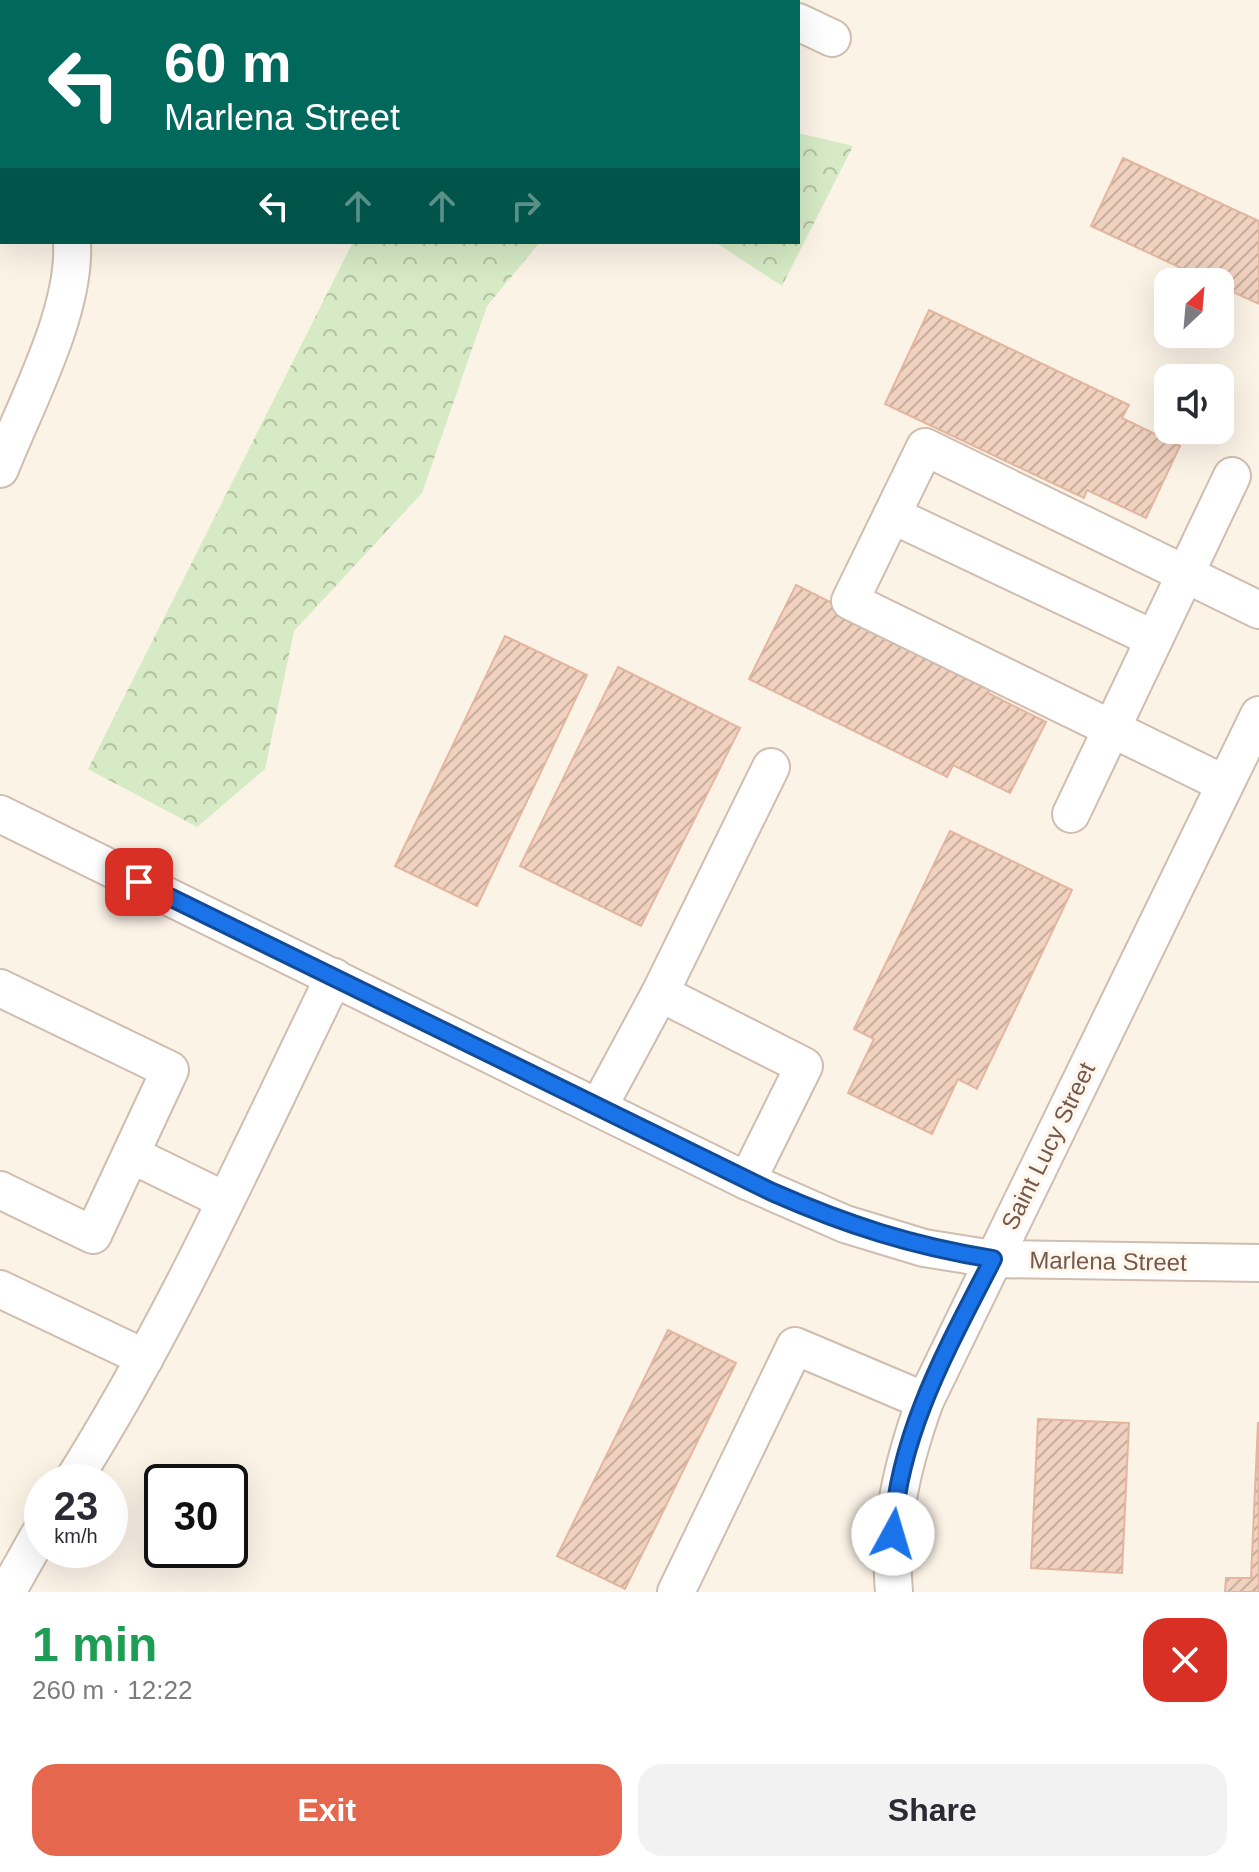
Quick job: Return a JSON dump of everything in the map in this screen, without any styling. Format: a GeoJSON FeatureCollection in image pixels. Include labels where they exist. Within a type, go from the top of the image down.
{"type":"FeatureCollection","features":[{"type":"Feature","properties":{"kind":"street"},"geometry":{"type":"LineString","coordinates":[[800,23],[832,38]]}},
{"type":"Feature","properties":{"kind":"street"},"geometry":{"type":"LineString","coordinates":[[0,469],[66,303],[73,262],[72,244]]}},
{"type":"Feature","properties":{"kind":"street"},"geometry":{"type":"LineString","coordinates":[[1225,784],[850,601],[925,447],[1259,610]]}},
{"type":"Feature","properties":{"kind":"street"},"geometry":{"type":"LineString","coordinates":[[1071,814],[1232,476]]}},
{"type":"Feature","properties":{"kind":"street"},"geometry":{"type":"LineString","coordinates":[[892,515],[1154,639]]}},
{"type":"Feature","properties":{"kind":"street","name":"Saint Lucy Street"},"geometry":{"type":"LineString","coordinates":[[894,1592],[894,1506],[907,1453],[925,1401],[1259,715]]}},
{"type":"Feature","properties":{"kind":"street"},"geometry":{"type":"LineString","coordinates":[[598,1108],[660,993],[771,767]]}},
{"type":"Feature","properties":{"kind":"street","name":"Marlena Street"},"geometry":{"type":"LineString","coordinates":[[0,814],[747,1181],[845,1224],[924,1248],[993,1259],[1259,1263]]}},
{"type":"Feature","properties":{"kind":"street"},"geometry":{"type":"LineString","coordinates":[[83,1464],[145,1358],[334,977]]}},
{"type":"Feature","properties":{"kind":"street"},"geometry":{"type":"LineString","coordinates":[[0,988],[170,1070],[93,1235],[0,1190]]}},
{"type":"Feature","properties":{"kind":"street"},"geometry":{"type":"LineString","coordinates":[[660,993],[804,1066],[747,1181]]}},
{"type":"Feature","properties":{"kind":"street"},"geometry":{"type":"LineString","coordinates":[[132,1155],[224,1200]]}},
{"type":"Feature","properties":{"kind":"street"},"geometry":{"type":"LineString","coordinates":[[0,1289],[145,1358]]}},
{"type":"Feature","properties":{"kind":"street"},"geometry":{"type":"LineString","coordinates":[[676,1592],[795,1346],[925,1401]]}},
{"type":"Feature","properties":{"kind":"street"},"geometry":{"type":"LineString","coordinates":[[7,1592],[24,1562]]}},
{"type":"Feature","properties":{"kind":"green space"},"geometry":{"type":"Polygon","coordinates":[[[800,133],[853,146],[782,286],[718,244],[800,244],[800,133]]]}},
{"type":"Feature","properties":{"kind":"green space"},"geometry":{"type":"Polygon","coordinates":[[[352,244],[538,244],[487,306],[422,493],[294,631],[265,769],[197,827],[88,769],[352,244]]]}},
{"type":"Feature","properties":{"kind":"building"},"geometry":{"type":"Polygon","coordinates":[[[1123,158],[1259,221],[1259,304],[1234,292],[1234,268],[1181,268],[1091,226],[1123,158]]]}},
{"type":"Feature","properties":{"kind":"building"},"geometry":{"type":"Polygon","coordinates":[[[929,310],[1129,405],[1122,418],[1154,433],[1154,444],[1180,446],[1146,518],[1087,490],[1084,498],[885,404],[929,310]]]}},
{"type":"Feature","properties":{"kind":"building"},"geometry":{"type":"Polygon","coordinates":[[[796,585],[993,683],[988,693],[1046,722],[1010,793],[953,765],[947,777],[749,679],[796,585]]]}},
{"type":"Feature","properties":{"kind":"building"},"geometry":{"type":"Polygon","coordinates":[[[505,636],[587,675],[477,906],[395,866],[505,636]]]}},
{"type":"Feature","properties":{"kind":"building"},"geometry":{"type":"Polygon","coordinates":[[[618,667],[740,728],[641,926],[520,866],[618,667]]]}},
{"type":"Feature","properties":{"kind":"building"},"geometry":{"type":"Polygon","coordinates":[[[950,831],[1072,890],[977,1089],[958,1079],[932,1134],[848,1093],[874,1039],[854,1029],[950,831]]]}},
{"type":"Feature","properties":{"kind":"building"},"geometry":{"type":"Polygon","coordinates":[[[668,1330],[736,1363],[625,1589],[557,1556],[668,1330]]]}},
{"type":"Feature","properties":{"kind":"building"},"geometry":{"type":"Polygon","coordinates":[[[1038,1419],[1129,1423],[1122,1573],[1031,1568],[1038,1419]]]}},
{"type":"Feature","properties":{"kind":"building"},"geometry":{"type":"Polygon","coordinates":[[[1258,1422],[1259,1592],[1225,1592],[1226,1578],[1251,1578],[1258,1422]]]}},
{"type":"Feature","properties":{"kind":"route"},"geometry":{"type":"LineString","coordinates":[[139,882],[747,1181],[845,1224],[924,1248],[993,1259],[925,1401],[907,1453],[894,1506],[893,1534]]}}]}
